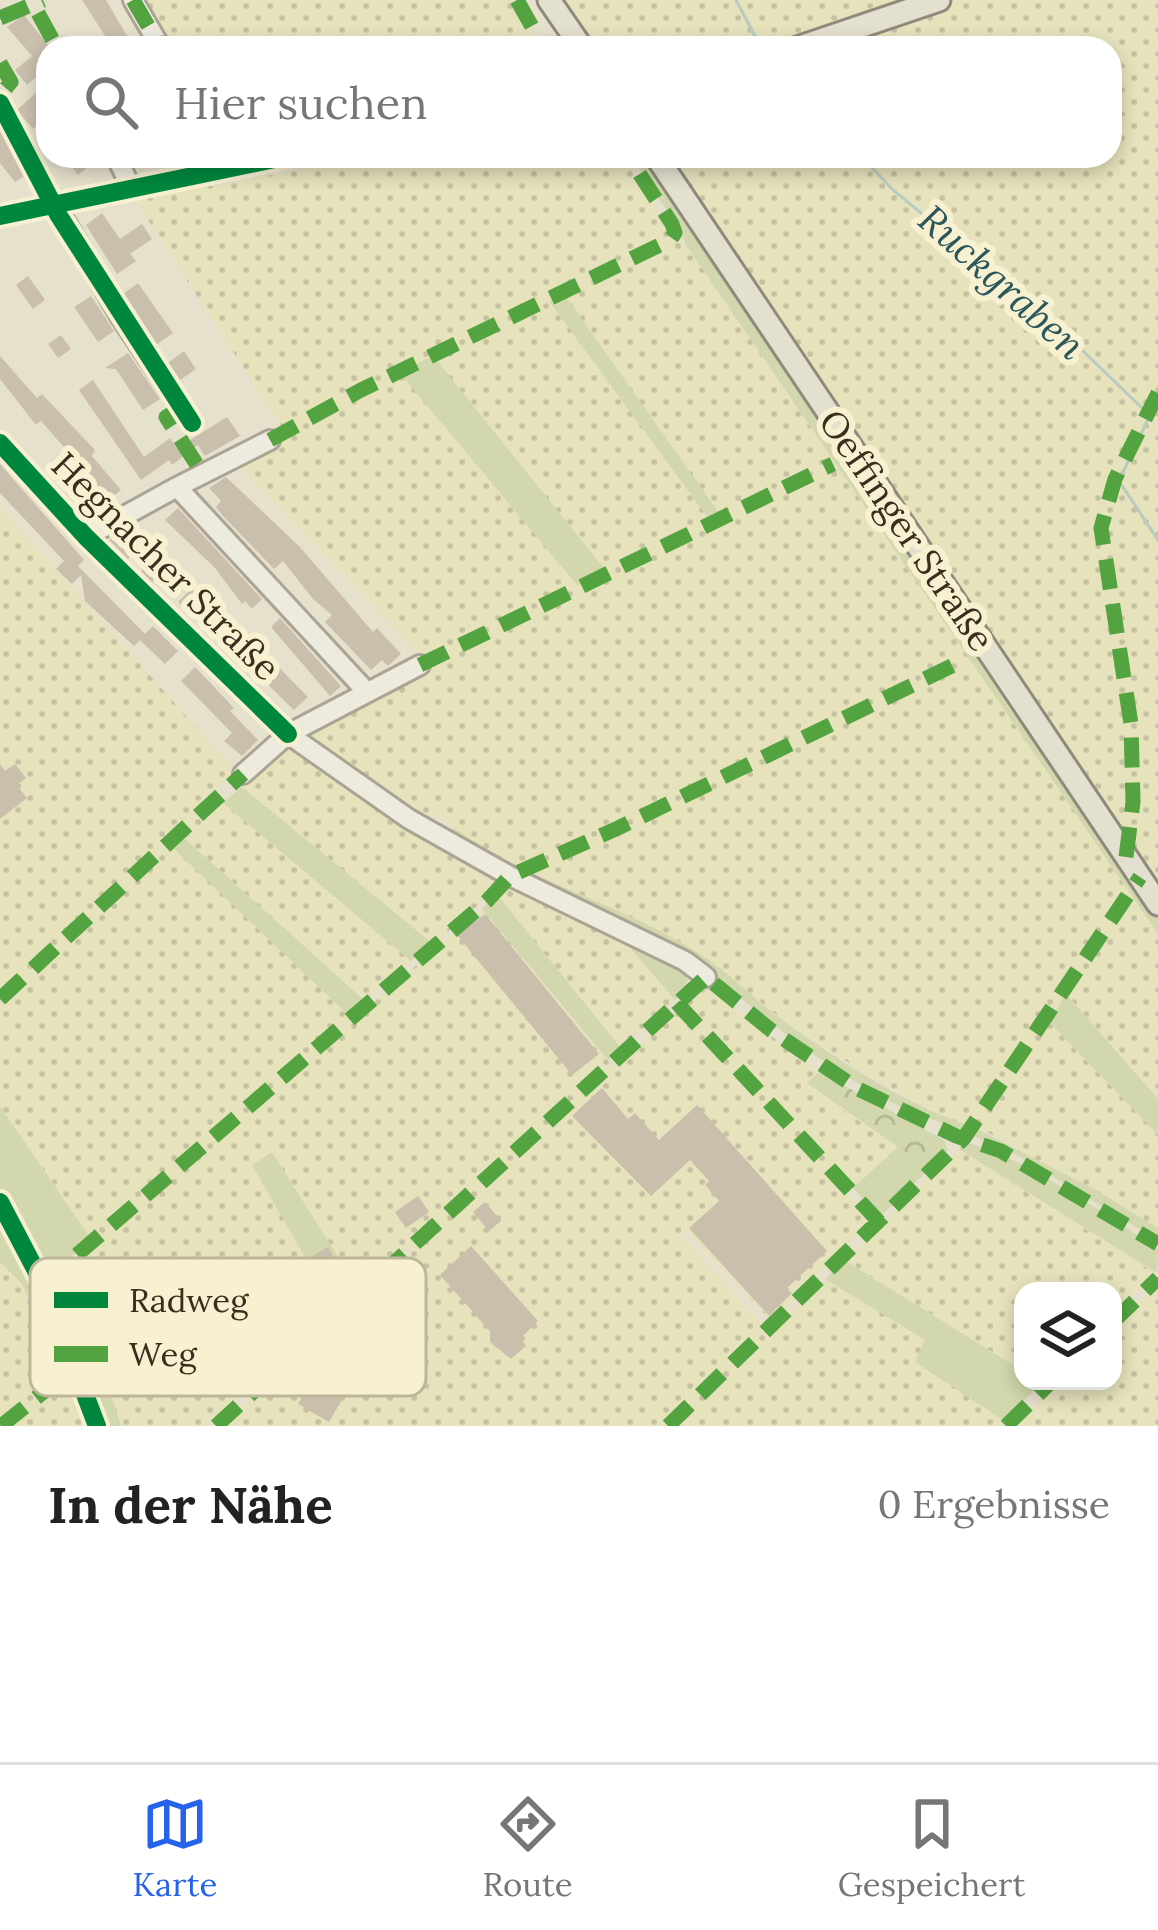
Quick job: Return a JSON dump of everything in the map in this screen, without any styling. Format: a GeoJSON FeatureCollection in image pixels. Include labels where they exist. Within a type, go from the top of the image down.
{"type":"FeatureCollection","features":[{"type":"Feature","properties":{"kind":"main road"},"geometry":{"type":"LineString","coordinates":[[549,0],[570,36]]}},
{"type":"Feature","properties":{"kind":"main road"},"geometry":{"type":"LineString","coordinates":[[832,36],[939,0]]}},
{"type":"Feature","properties":{"kind":"main road","name":"Oeffinger Straße"},"geometry":{"type":"LineString","coordinates":[[664,168],[1158,904]]}},
{"type":"Feature","properties":{"kind":"street"},"geometry":{"type":"LineString","coordinates":[[133,0],[153,36]]}},
{"type":"Feature","properties":{"kind":"street"},"geometry":{"type":"LineString","coordinates":[[122,168],[131,188]]}},
{"type":"Feature","properties":{"kind":"street"},"geometry":{"type":"LineString","coordinates":[[0,216],[204,168]]}},
{"type":"Feature","properties":{"kind":"street"},"geometry":{"type":"LineString","coordinates":[[55,204],[120,316],[192,423]]}},
{"type":"Feature","properties":{"kind":"street"},"geometry":{"type":"LineString","coordinates":[[86,537],[270,440]]}},
{"type":"Feature","properties":{"kind":"street","name":"Hegnacher Straße"},"geometry":{"type":"LineString","coordinates":[[0,443],[86,537],[287,734],[409,819],[706,976]]}},
{"type":"Feature","properties":{"kind":"street"},"geometry":{"type":"LineString","coordinates":[[177,487],[366,691]]}},
{"type":"Feature","properties":{"kind":"street"},"geometry":{"type":"LineString","coordinates":[[244,774],[287,734],[420,664]]}},
{"type":"Feature","properties":{"kind":"shaded area"},"geometry":{"type":"Polygon","coordinates":[[[144,0],[513,0],[533,36],[166,36],[144,0]]]}},
{"type":"Feature","properties":{"kind":"shaded area"},"geometry":{"type":"Polygon","coordinates":[[[559,0],[917,0],[795,36],[584,36],[559,0]]]}},
{"type":"Feature","properties":{"kind":"shaded area"},"geometry":{"type":"Polygon","coordinates":[[[958,0],[1158,0],[1158,891],[680,168],[1122,168],[1122,36],[864,36],[958,0]]]}},
{"type":"Feature","properties":{"kind":"shaded area"},"geometry":{"type":"Polygon","coordinates":[[[310,168],[631,168],[677,242],[686,245],[1158,934],[1158,1099],[1066,994],[1049,1022],[1158,1135],[1158,1228],[989,1133],[950,1119],[864,1073],[778,1016],[706,958],[659,931],[482,848],[436,815],[425,826],[301,738],[327,720],[433,668],[239,466],[287,435],[135,200],[310,168]]]}},
{"type":"Feature","properties":{"kind":"shaded area"},"geometry":{"type":"Polygon","coordinates":[[[0,507],[236,772],[212,793],[411,961],[364,1000],[178,833],[168,841],[353,1020],[482,909],[613,1067],[706,987],[819,1072],[807,1083],[819,1094],[898,1147],[848,1193],[873,1221],[771,1321],[686,1230],[680,1235],[768,1331],[828,1280],[929,1342],[919,1364],[1006,1421],[1002,1426],[220,1426],[253,1396],[426,1396],[426,1258],[404,1258],[412,1251],[407,1245],[392,1258],[339,1258],[272,1152],[253,1166],[306,1258],[79,1258],[95,1244],[0,1106],[0,507]]]}},
{"type":"Feature","properties":{"kind":"shaded area"},"geometry":{"type":"Polygon","coordinates":[[[289,748],[495,881],[490,895],[433,944],[242,787],[289,748]]]}},
{"type":"Feature","properties":{"kind":"shaded area"},"geometry":{"type":"Polygon","coordinates":[[[521,887],[626,943],[675,1000],[621,1048],[498,897],[521,887]]]}},
{"type":"Feature","properties":{"kind":"shaded area"},"geometry":{"type":"Polygon","coordinates":[[[958,1149],[1157,1274],[1122,1306],[1122,1282],[1014,1282],[1014,1365],[844,1260],[958,1149]]]}},
{"type":"Feature","properties":{"kind":"shaded area"},"geometry":{"type":"Polygon","coordinates":[[[0,1262],[22,1284],[30,1301],[30,1396],[80,1396],[90,1426],[0,1426],[0,1262]]]}},
{"type":"Feature","properties":{"kind":"shaded area"},"geometry":{"type":"Polygon","coordinates":[[[1158,1284],[1158,1426],[1014,1426],[1050,1390],[1122,1390],[1122,1319],[1158,1284]]]}},
{"type":"Feature","properties":{"kind":"shaded area"},"geometry":{"type":"Polygon","coordinates":[[[111,1396],[240,1396],[208,1426],[121,1426],[111,1396]]]}},
{"type":"Feature","properties":{"kind":"green space"},"geometry":{"type":"Polygon","coordinates":[[[639,168],[653,168],[1158,913],[1158,934],[686,245],[639,168]]]}},
{"type":"Feature","properties":{"kind":"green space"},"geometry":{"type":"Polygon","coordinates":[[[564,294],[722,517],[711,522],[549,301],[564,294]]]}},
{"type":"Feature","properties":{"kind":"green space"},"geometry":{"type":"Polygon","coordinates":[[[433,356],[607,572],[577,585],[399,372],[433,356]]]}},
{"type":"Feature","properties":{"kind":"green space"},"geometry":{"type":"Polygon","coordinates":[[[242,787],[433,944],[411,961],[223,803],[242,787]]]}},
{"type":"Feature","properties":{"kind":"green space"},"geometry":{"type":"Polygon","coordinates":[[[454,828],[515,864],[676,939],[844,1062],[917,1104],[967,1125],[962,1132],[895,1104],[849,1078],[694,961],[608,921],[451,834],[454,828]]]}},
{"type":"Feature","properties":{"kind":"green space"},"geometry":{"type":"Polygon","coordinates":[[[182,836],[364,1000],[347,1014],[171,846],[182,836]]]}},
{"type":"Feature","properties":{"kind":"green space"},"geometry":{"type":"Polygon","coordinates":[[[510,881],[689,972],[685,992],[675,1000],[626,943],[521,887],[499,897],[621,1048],[608,1060],[482,909],[510,881]]]}},
{"type":"Feature","properties":{"kind":"green space"},"geometry":{"type":"Polygon","coordinates":[[[1066,994],[1158,1099],[1158,1135],[1049,1022],[1066,994]]]}},
{"type":"Feature","properties":{"kind":"green space"},"geometry":{"type":"Polygon","coordinates":[[[819,1072],[944,1140],[948,1150],[880,1217],[870,1207],[915,1165],[898,1147],[807,1083],[819,1072]]]}},
{"type":"Feature","properties":{"kind":"green space"},"geometry":{"type":"Polygon","coordinates":[[[0,1106],[91,1239],[69,1258],[36,1258],[0,1192],[0,1106]]]}},
{"type":"Feature","properties":{"kind":"green space"},"geometry":{"type":"Polygon","coordinates":[[[975,1128],[1096,1190],[1158,1228],[1158,1240],[1015,1154],[971,1135],[975,1128]]]}},
{"type":"Feature","properties":{"kind":"green space"},"geometry":{"type":"Polygon","coordinates":[[[964,1143],[1035,1171],[1158,1249],[1157,1273],[959,1149],[964,1143]]]}},
{"type":"Feature","properties":{"kind":"green space"},"geometry":{"type":"Polygon","coordinates":[[[898,1147],[915,1165],[870,1207],[853,1188],[898,1147]]]}},
{"type":"Feature","properties":{"kind":"green space"},"geometry":{"type":"Polygon","coordinates":[[[272,1152],[339,1258],[306,1258],[252,1165],[272,1152]]]}},
{"type":"Feature","properties":{"kind":"green space"},"geometry":{"type":"Polygon","coordinates":[[[0,1211],[30,1266],[30,1301],[22,1284],[0,1262],[0,1211]]]}},
{"type":"Feature","properties":{"kind":"green space"},"geometry":{"type":"Polygon","coordinates":[[[844,1260],[1014,1365],[1014,1390],[1035,1390],[1003,1420],[915,1362],[925,1340],[825,1279],[844,1260]]]}},
{"type":"Feature","properties":{"kind":"green space"},"geometry":{"type":"Polygon","coordinates":[[[91,1396],[111,1396],[121,1426],[102,1426],[91,1396]]]}},
{"type":"Feature","properties":{"kind":"building"},"geometry":{"type":"Polygon","coordinates":[[[82,0],[106,0],[127,36],[105,36],[82,0]]]}},
{"type":"Feature","properties":{"kind":"building"},"geometry":{"type":"Polygon","coordinates":[[[24,15],[41,36],[36,36],[36,77],[27,85],[15,70],[32,56],[7,27],[24,15]]]}},
{"type":"Feature","properties":{"kind":"building"},"geometry":{"type":"Polygon","coordinates":[[[36,93],[33,129],[17,110],[36,93]]]}},
{"type":"Feature","properties":{"kind":"building"},"geometry":{"type":"Polygon","coordinates":[[[0,120],[28,174],[15,182],[0,163],[0,120]]]}},
{"type":"Feature","properties":{"kind":"building"},"geometry":{"type":"Polygon","coordinates":[[[102,213],[120,239],[142,224],[152,239],[130,254],[136,261],[117,274],[86,225],[102,213]]]}},
{"type":"Feature","properties":{"kind":"building"},"geometry":{"type":"Polygon","coordinates":[[[28,276],[45,300],[33,309],[16,285],[28,276]]]}},
{"type":"Feature","properties":{"kind":"building"},"geometry":{"type":"Polygon","coordinates":[[[138,283],[173,333],[156,345],[123,294],[138,283]]]}},
{"type":"Feature","properties":{"kind":"building"},"geometry":{"type":"Polygon","coordinates":[[[91,296],[114,331],[98,342],[74,307],[91,296]]]}},
{"type":"Feature","properties":{"kind":"building"},"geometry":{"type":"Polygon","coordinates":[[[61,335],[71,349],[58,358],[48,344],[61,335]]]}},
{"type":"Feature","properties":{"kind":"building"},"geometry":{"type":"Polygon","coordinates":[[[184,351],[196,369],[180,380],[168,363],[184,351]]]}},
{"type":"Feature","properties":{"kind":"building"},"geometry":{"type":"Polygon","coordinates":[[[128,353],[160,399],[143,410],[116,369],[105,368],[128,353]]]}},
{"type":"Feature","properties":{"kind":"building"},"geometry":{"type":"Polygon","coordinates":[[[0,356],[37,398],[42,394],[95,450],[92,456],[121,490],[105,503],[82,477],[84,470],[41,421],[36,425],[0,379],[0,356]]]}},
{"type":"Feature","properties":{"kind":"building"},"geometry":{"type":"Polygon","coordinates":[[[93,380],[144,457],[170,438],[177,448],[227,417],[240,436],[205,456],[198,445],[141,480],[79,390],[93,380]]]}},
{"type":"Feature","properties":{"kind":"building"},"geometry":{"type":"Polygon","coordinates":[[[0,464],[84,560],[78,566],[145,634],[153,626],[178,651],[165,664],[140,640],[134,646],[85,601],[81,575],[72,584],[56,569],[64,561],[0,493],[0,464]]]}},
{"type":"Feature","properties":{"kind":"building"},"geometry":{"type":"Polygon","coordinates":[[[226,477],[299,546],[373,632],[377,628],[401,654],[388,666],[382,660],[371,670],[325,622],[332,615],[283,561],[274,569],[222,515],[216,507],[221,501],[209,488],[226,477]]]}},
{"type":"Feature","properties":{"kind":"building"},"geometry":{"type":"Polygon","coordinates":[[[178,508],[262,599],[252,609],[245,601],[242,604],[215,568],[165,520],[178,508]]]}},
{"type":"Feature","properties":{"kind":"building"},"geometry":{"type":"Polygon","coordinates":[[[125,531],[140,546],[128,559],[109,540],[125,531]]]}},
{"type":"Feature","properties":{"kind":"building"},"geometry":{"type":"Polygon","coordinates":[[[155,558],[166,569],[152,582],[141,571],[155,558]]]}},
{"type":"Feature","properties":{"kind":"building"},"geometry":{"type":"Polygon","coordinates":[[[193,587],[230,619],[218,631],[178,602],[193,587]]]}},
{"type":"Feature","properties":{"kind":"building"},"geometry":{"type":"Polygon","coordinates":[[[280,618],[341,686],[330,696],[271,627],[280,618]]]}},
{"type":"Feature","properties":{"kind":"building"},"geometry":{"type":"Polygon","coordinates":[[[246,634],[308,697],[294,710],[231,649],[246,634]]]}},
{"type":"Feature","properties":{"kind":"building"},"geometry":{"type":"Polygon","coordinates":[[[195,667],[258,740],[242,756],[224,741],[232,733],[181,681],[195,667]]]}},
{"type":"Feature","properties":{"kind":"building"},"geometry":{"type":"Polygon","coordinates":[[[0,764],[5,771],[15,764],[26,778],[17,785],[27,798],[0,819],[0,764]]]}},
{"type":"Feature","properties":{"kind":"building"},"geometry":{"type":"Polygon","coordinates":[[[485,914],[599,1054],[572,1075],[457,935],[485,914]]]}},
{"type":"Feature","properties":{"kind":"building"},"geometry":{"type":"Polygon","coordinates":[[[602,1088],[628,1119],[635,1113],[659,1140],[697,1105],[827,1251],[787,1288],[792,1293],[769,1316],[689,1228],[719,1201],[690,1160],[651,1196],[572,1116],[602,1088]]]}},
{"type":"Feature","properties":{"kind":"building"},"geometry":{"type":"Polygon","coordinates":[[[418,1196],[429,1212],[406,1228],[395,1212],[418,1196]]]}},
{"type":"Feature","properties":{"kind":"building"},"geometry":{"type":"Polygon","coordinates":[[[485,1202],[501,1221],[489,1231],[473,1212],[485,1202]]]}},
{"type":"Feature","properties":{"kind":"building"},"geometry":{"type":"Polygon","coordinates":[[[471,1246],[538,1321],[521,1338],[526,1346],[511,1359],[490,1342],[490,1331],[440,1275],[471,1246]]]}},
{"type":"Feature","properties":{"kind":"building"},"geometry":{"type":"Polygon","coordinates":[[[328,1247],[334,1258],[312,1258],[328,1247]]]}},
{"type":"Feature","properties":{"kind":"building"},"geometry":{"type":"Polygon","coordinates":[[[303,1396],[343,1398],[329,1422],[298,1404],[303,1396]]]}},
{"type":"Feature","properties":{"kind":"waterway","name":"Ruckgraben"},"geometry":{"type":"LineString","coordinates":[[736,0],[755,36]]}},
{"type":"Feature","properties":{"kind":"waterway","name":"Ruckgraben"},"geometry":{"type":"LineString","coordinates":[[872,168],[1048,317],[1143,409]]}},
{"type":"Feature","properties":{"kind":"waterway","name":"Ruckgraben"},"geometry":{"type":"LineString","coordinates":[[1150,415],[1119,481],[1158,540]]}},
{"type":"Feature","properties":{"kind":"marked path"},"geometry":{"type":"LineString","coordinates":[[0,18],[43,0]]}},
{"type":"Feature","properties":{"kind":"marked path"},"geometry":{"type":"LineString","coordinates":[[133,0],[154,36]]}},
{"type":"Feature","properties":{"kind":"marked path"},"geometry":{"type":"LineString","coordinates":[[517,0],[537,36]]}},
{"type":"Feature","properties":{"kind":"marked path"},"geometry":{"type":"LineString","coordinates":[[38,13],[50,36]]}},
{"type":"Feature","properties":{"kind":"marked path"},"geometry":{"type":"LineString","coordinates":[[0,63],[11,82],[0,95]]}},
{"type":"Feature","properties":{"kind":"marked path"},"geometry":{"type":"LineString","coordinates":[[270,440],[361,390],[670,240],[675,233],[672,224],[636,168]]}},
{"type":"Feature","properties":{"kind":"marked path"},"geometry":{"type":"LineString","coordinates":[[1126,857],[1133,802],[1131,724],[1101,528],[1115,479],[1158,393]]}},
{"type":"Feature","properties":{"kind":"marked path"},"geometry":{"type":"LineString","coordinates":[[182,407],[166,417],[203,474]]}},
{"type":"Feature","properties":{"kind":"marked path"},"geometry":{"type":"LineString","coordinates":[[420,665],[833,464]]}},
{"type":"Feature","properties":{"kind":"marked path"},"geometry":{"type":"LineString","coordinates":[[73,1258],[487,901],[510,876],[964,660]]}},
{"type":"Feature","properties":{"kind":"marked path"},"geometry":{"type":"LineString","coordinates":[[0,999],[243,774]]}},
{"type":"Feature","properties":{"kind":"marked path"},"geometry":{"type":"LineString","coordinates":[[668,1426],[964,1138],[1140,877]]}},
{"type":"Feature","properties":{"kind":"marked path"},"geometry":{"type":"LineString","coordinates":[[399,1258],[706,977],[772,1031],[858,1089],[956,1136],[1001,1151],[1158,1244]]}},
{"type":"Feature","properties":{"kind":"marked path"},"geometry":{"type":"LineString","coordinates":[[677,1003],[879,1222]]}},
{"type":"Feature","properties":{"kind":"marked path"},"geometry":{"type":"LineString","coordinates":[[1122,1313],[1158,1278]]}},
{"type":"Feature","properties":{"kind":"marked path"},"geometry":{"type":"LineString","coordinates":[[1006,1426],[1043,1390]]}},
{"type":"Feature","properties":{"kind":"marked path"},"geometry":{"type":"LineString","coordinates":[[1,1426],[38,1396]]}},
{"type":"Feature","properties":{"kind":"marked path"},"geometry":{"type":"LineString","coordinates":[[216,1426],[249,1396]]}},
{"type":"Feature","properties":{"kind":"cycle path"},"geometry":{"type":"LineString","coordinates":[[0,103],[59,216],[192,423]]}},
{"type":"Feature","properties":{"kind":"cycle path"},"geometry":{"type":"LineString","coordinates":[[0,216],[231,168]]}},
{"type":"Feature","properties":{"kind":"cycle path"},"geometry":{"type":"LineString","coordinates":[[0,443],[86,537],[288,734]]}},
{"type":"Feature","properties":{"kind":"cycle path"},"geometry":{"type":"LineString","coordinates":[[0,1202],[30,1259]]}},
{"type":"Feature","properties":{"kind":"cycle path"},"geometry":{"type":"LineString","coordinates":[[86,1396],[97,1426]]}}]}
